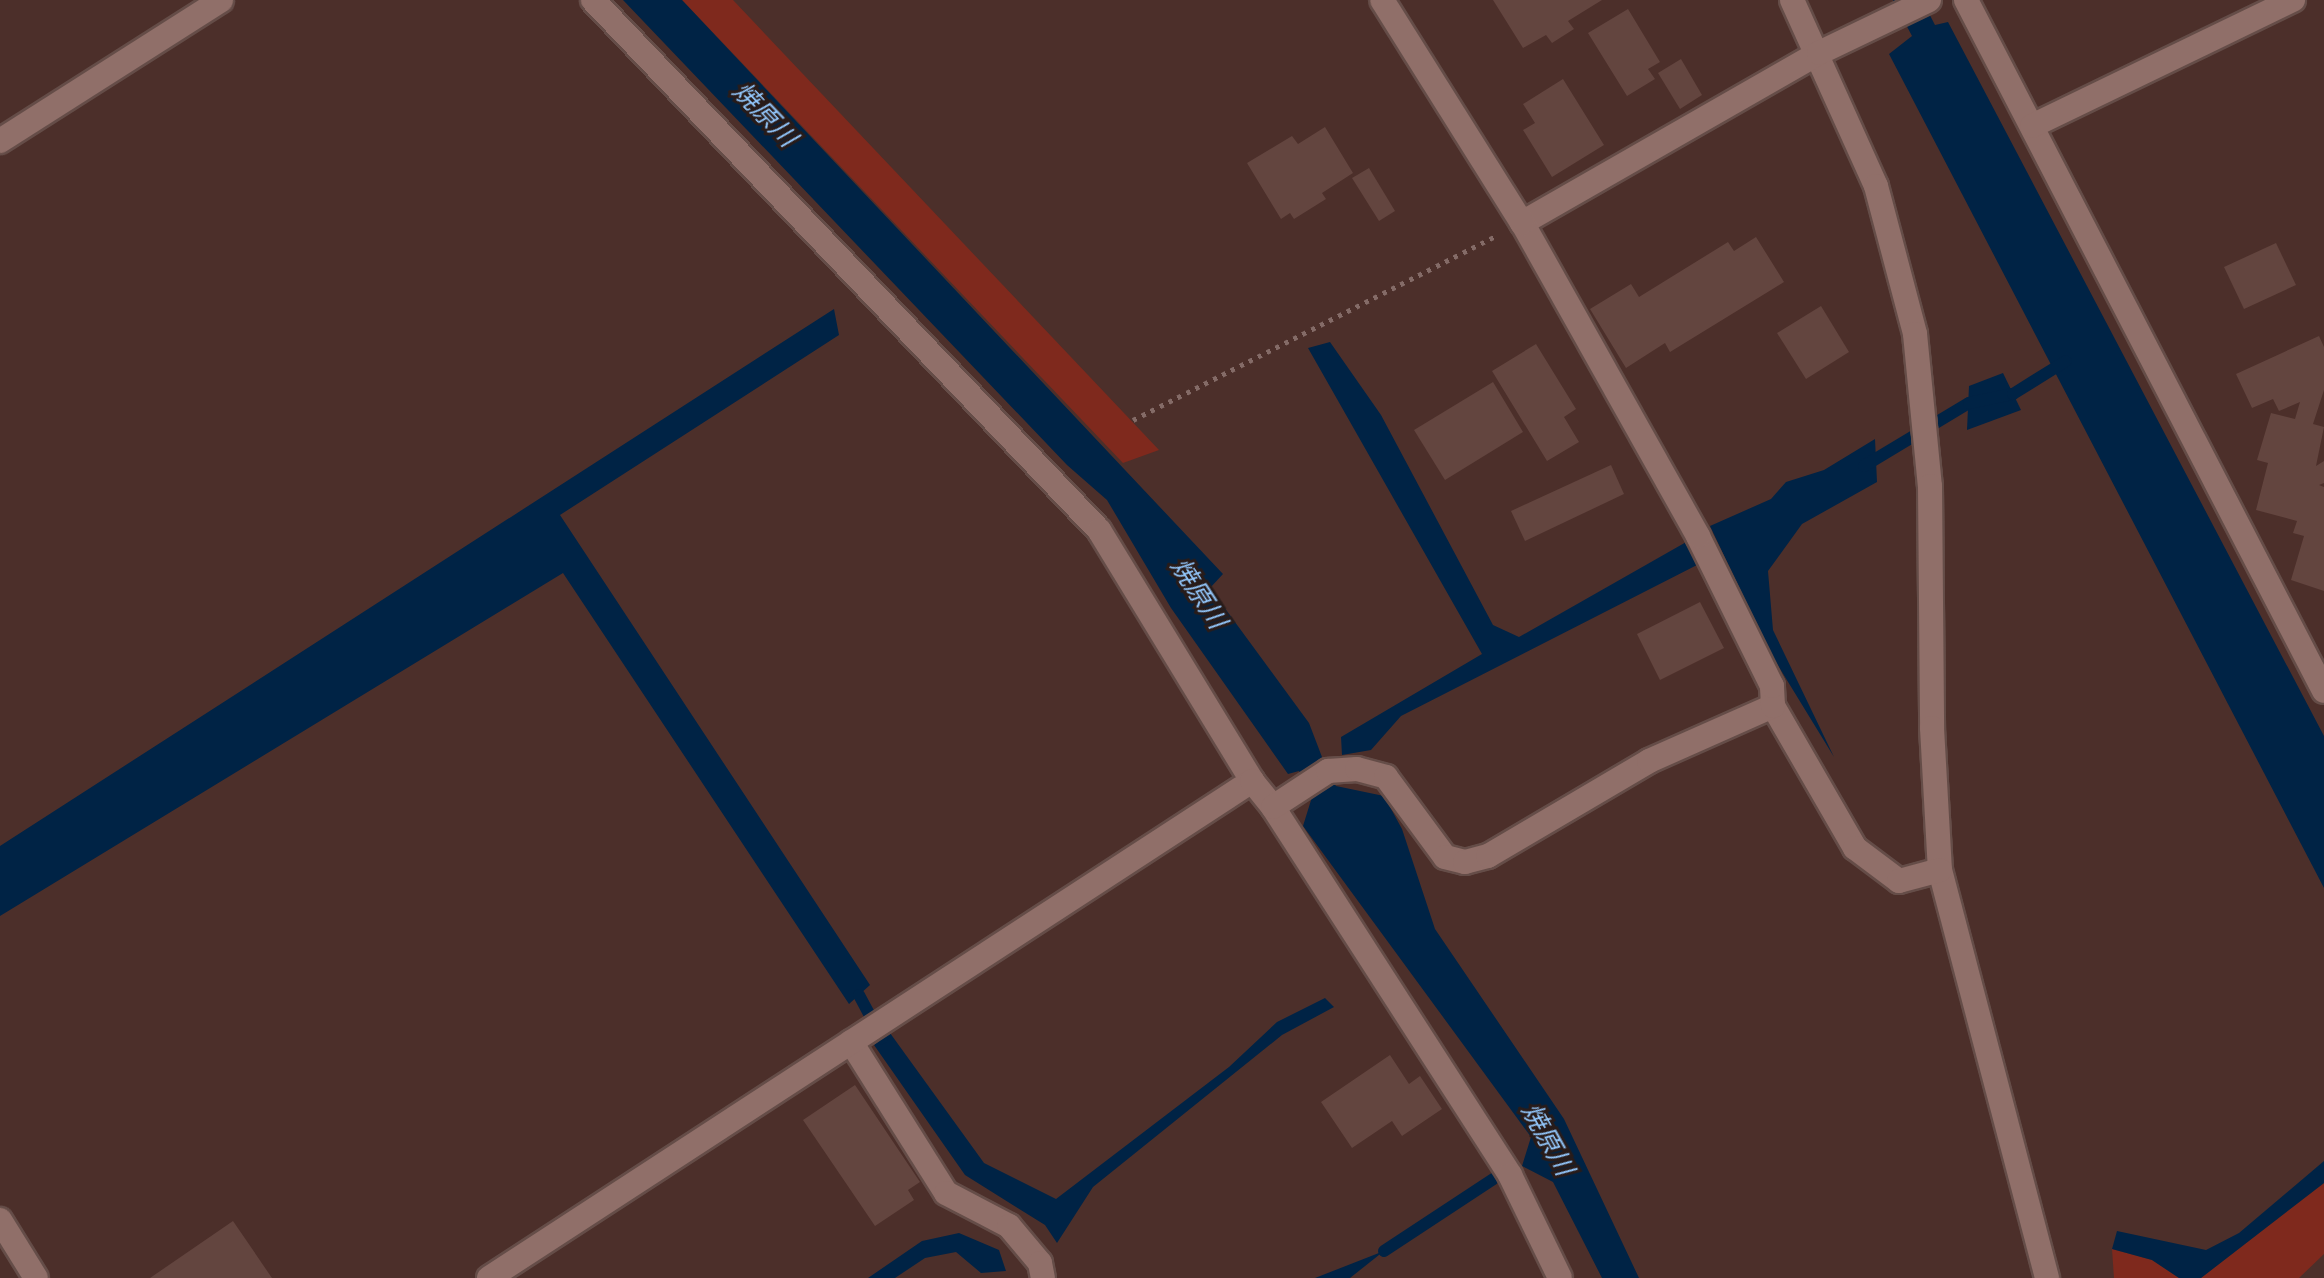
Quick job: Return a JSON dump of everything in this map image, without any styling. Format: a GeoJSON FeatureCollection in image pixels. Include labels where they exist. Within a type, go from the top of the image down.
{"type":"FeatureCollection","features":[{"type":"Feature","properties":{"kind":"street"},"geometry":{"type":"LineString","coordinates":[[0,141],[221,0]]}},
{"type":"Feature","properties":{"kind":"street"},"geometry":{"type":"LineString","coordinates":[[593,0],[1099,530],[1252,781],[1273,807],[1510,1175],[1560,1278]]}},
{"type":"Feature","properties":{"kind":"street"},"geometry":{"type":"LineString","coordinates":[[1382,0],[1522,223],[1704,546],[1772,686],[1773,706],[1855,848],[1899,881],[1940,870]]}},
{"type":"Feature","properties":{"kind":"street"},"geometry":{"type":"LineString","coordinates":[[1792,0],[1819,53],[1876,186],[1915,334],[1927,452],[1940,870],[2047,1278]]}},
{"type":"Feature","properties":{"kind":"street"},"geometry":{"type":"LineString","coordinates":[[1522,223],[1819,53],[1929,0]]}},
{"type":"Feature","properties":{"kind":"street"},"geometry":{"type":"LineString","coordinates":[[1966,0],[2324,691]]}},
{"type":"Feature","properties":{"kind":"street"},"geometry":{"type":"LineString","coordinates":[[2032,126],[2293,0]]}},
{"type":"Feature","properties":{"kind":"street"},"geometry":{"type":"LineString","coordinates":[[1273,807],[1328,771],[1357,769],[1386,777],[1445,857],[1465,862],[1488,856],[1649,761],[1773,706]]}},
{"type":"Feature","properties":{"kind":"street"},"geometry":{"type":"LineString","coordinates":[[489,1278],[1252,781]]}},
{"type":"Feature","properties":{"kind":"street"},"geometry":{"type":"LineString","coordinates":[[851,1042],[946,1193],[1009,1226],[1040,1263],[1043,1278]]}},
{"type":"Feature","properties":{"kind":"street"},"geometry":{"type":"LineString","coordinates":[[0,1220],[36,1278]]}},
{"type":"Feature","properties":{"kind":"path"},"geometry":{"type":"LineString","coordinates":[[1133,420],[1522,223]]}},
{"type":"Feature","properties":{"kind":"shaded area"},"geometry":{"type":"Polygon","coordinates":[[[682,0],[733,0],[1159,450],[1123,463],[682,0]]]}},
{"type":"Feature","properties":{"kind":"shaded area"},"geometry":{"type":"Polygon","coordinates":[[[2324,1183],[2324,1254],[2299,1278],[2201,1278],[2324,1183]]]}},
{"type":"Feature","properties":{"kind":"shaded area"},"geometry":{"type":"Polygon","coordinates":[[[2112,1249],[2152,1260],[2179,1278],[2114,1278],[2112,1249]]]}},
{"type":"Feature","properties":{"kind":"water","name":"焼原川"},"geometry":{"type":"Polygon","coordinates":[[[623,0],[682,0],[1223,574],[1210,588],[1309,723],[1322,757],[1318,761],[1336,786],[1384,796],[1402,829],[1435,929],[1564,1119],[1639,1278],[1602,1278],[1553,1182],[1522,1166],[1531,1137],[1303,826],[1312,797],[1299,771],[1288,774],[1171,608],[1107,500],[1067,465],[623,0]]]}},
{"type":"Feature","properties":{"kind":"water"},"geometry":{"type":"Polygon","coordinates":[[[1893,0],[1922,0],[1935,25],[1948,22],[2324,736],[2324,888],[1889,54],[1912,36],[1893,0]]]}},
{"type":"Feature","properties":{"kind":"water"},"geometry":{"type":"Polygon","coordinates":[[[834,309],[839,335],[560,515],[870,985],[849,1004],[563,573],[0,916],[0,846],[834,309]]]}},
{"type":"Feature","properties":{"kind":"water"},"geometry":{"type":"Polygon","coordinates":[[[1330,342],[1381,415],[1493,625],[1519,637],[1688,541],[1697,565],[1401,716],[1371,750],[1342,755],[1341,737],[1482,654],[1308,348],[1330,342]]]}},
{"type":"Feature","properties":{"kind":"water"},"geometry":{"type":"Polygon","coordinates":[[[2003,373],[2021,410],[1967,430],[1969,386],[2003,373]]]}},
{"type":"Feature","properties":{"kind":"water"},"geometry":{"type":"Polygon","coordinates":[[[1875,439],[1877,482],[1802,524],[1768,571],[1773,630],[1834,757],[1771,654],[1710,526],[1771,499],[1786,482],[1824,470],[1875,439]]]}},
{"type":"Feature","properties":{"kind":"water"},"geometry":{"type":"Polygon","coordinates":[[[1325,998],[1334,1007],[1282,1035],[1093,1187],[1057,1243],[1045,1225],[965,1175],[874,1045],[890,1033],[984,1163],[1056,1199],[1229,1067],[1277,1022],[1325,998]]]}},
{"type":"Feature","properties":{"kind":"water"},"geometry":{"type":"Polygon","coordinates":[[[2324,1161],[2324,1183],[2201,1278],[2179,1278],[2152,1260],[2112,1249],[2117,1231],[2206,1250],[2239,1233],[2324,1161]]]}},
{"type":"Feature","properties":{"kind":"water"},"geometry":{"type":"Polygon","coordinates":[[[959,1233],[999,1250],[1006,1271],[981,1273],[956,1252],[925,1258],[895,1278],[868,1278],[922,1241],[959,1233]]]}},
{"type":"Feature","properties":{"kind":"water"},"geometry":{"type":"Polygon","coordinates":[[[1384,1251],[1350,1278],[1315,1278],[1384,1251]]]}},
{"type":"Feature","properties":{"kind":"building"},"geometry":{"type":"Polygon","coordinates":[[[1493,0],[1602,0],[1568,21],[1574,29],[1552,43],[1546,35],[1523,48],[1493,0]]]}},
{"type":"Feature","properties":{"kind":"building"},"geometry":{"type":"Polygon","coordinates":[[[1628,9],[1660,62],[1648,69],[1655,79],[1627,96],[1588,33],[1628,9]]]}},
{"type":"Feature","properties":{"kind":"building"},"geometry":{"type":"Polygon","coordinates":[[[1681,59],[1702,95],[1680,109],[1658,73],[1681,59]]]}},
{"type":"Feature","properties":{"kind":"building"},"geometry":{"type":"Polygon","coordinates":[[[1563,79],[1604,145],[1552,177],[1523,130],[1535,123],[1523,104],[1563,79]]]}},
{"type":"Feature","properties":{"kind":"building"},"geometry":{"type":"Polygon","coordinates":[[[1325,127],[1353,173],[1322,193],[1326,199],[1294,219],[1290,213],[1281,219],[1247,163],[1292,136],[1298,144],[1325,127]]]}},
{"type":"Feature","properties":{"kind":"building"},"geometry":{"type":"Polygon","coordinates":[[[1369,168],[1395,211],[1379,221],[1352,178],[1369,168]]]}},
{"type":"Feature","properties":{"kind":"building"},"geometry":{"type":"Polygon","coordinates":[[[1756,237],[1784,282],[1670,352],[1665,343],[1626,368],[1590,309],[1631,284],[1639,297],[1728,242],[1734,251],[1756,237]]]}},
{"type":"Feature","properties":{"kind":"building"},"geometry":{"type":"Polygon","coordinates":[[[2276,243],[2296,285],[2244,309],[2224,267],[2276,243]]]}},
{"type":"Feature","properties":{"kind":"building"},"geometry":{"type":"Polygon","coordinates":[[[1821,306],[1849,352],[1806,379],[1777,333],[1821,306]]]}},
{"type":"Feature","properties":{"kind":"building"},"geometry":{"type":"Polygon","coordinates":[[[2319,336],[2324,347],[2324,390],[2313,424],[2324,427],[2316,466],[2324,461],[2324,483],[2319,485],[2324,487],[2324,591],[2291,580],[2304,536],[2293,533],[2297,521],[2256,510],[2268,463],[2257,460],[2271,413],[2295,419],[2300,402],[2279,411],[2273,399],[2252,408],[2236,374],[2319,336]]]}},
{"type":"Feature","properties":{"kind":"building"},"geometry":{"type":"Polygon","coordinates":[[[1536,344],[1576,409],[1564,417],[1579,442],[1547,461],[1492,371],[1536,344]]]}},
{"type":"Feature","properties":{"kind":"building"},"geometry":{"type":"Polygon","coordinates":[[[1493,382],[1523,432],[1445,480],[1414,430],[1493,382]]]}},
{"type":"Feature","properties":{"kind":"building"},"geometry":{"type":"Polygon","coordinates":[[[1611,465],[1624,494],[1525,541],[1511,511],[1611,465]]]}},
{"type":"Feature","properties":{"kind":"building"},"geometry":{"type":"Polygon","coordinates":[[[1700,602],[1724,648],[1660,680],[1637,634],[1700,602]]]}},
{"type":"Feature","properties":{"kind":"building"},"geometry":{"type":"Polygon","coordinates":[[[1390,1055],[1409,1084],[1420,1076],[1442,1109],[1402,1136],[1392,1121],[1352,1148],[1321,1102],[1390,1055]]]}},
{"type":"Feature","properties":{"kind":"building"},"geometry":{"type":"Polygon","coordinates":[[[855,1085],[920,1182],[908,1190],[914,1200],[875,1226],[803,1120],[855,1085]]]}},
{"type":"Feature","properties":{"kind":"building"},"geometry":{"type":"Polygon","coordinates":[[[233,1221],[272,1278],[150,1278],[233,1221]]]}},
{"type":"Feature","properties":{"kind":"waterway"},"geometry":{"type":"LineString","coordinates":[[1864,466],[1969,403],[2013,394],[2066,361]]}},
{"type":"Feature","properties":{"kind":"waterway"},"geometry":{"type":"LineString","coordinates":[[859,995],[882,1038]]}},
{"type":"Feature","properties":{"kind":"waterway"},"geometry":{"type":"LineString","coordinates":[[1384,1251],[1493,1179]]}}]}
